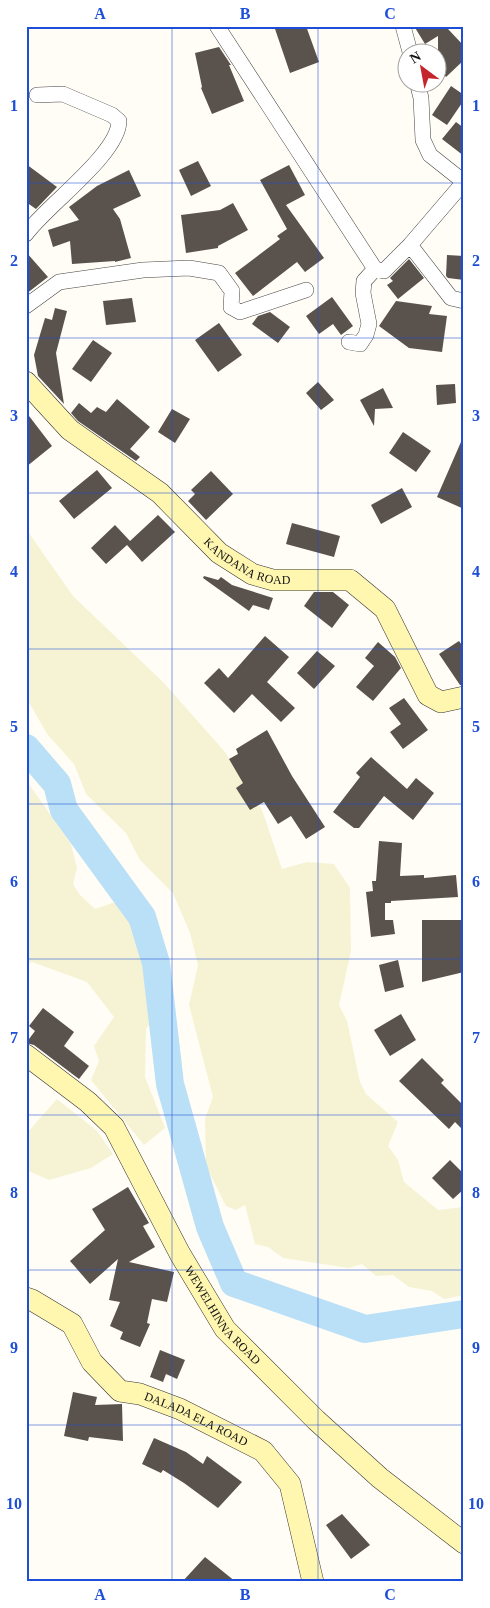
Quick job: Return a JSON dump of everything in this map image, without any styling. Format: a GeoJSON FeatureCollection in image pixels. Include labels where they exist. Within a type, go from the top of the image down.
{"type":"FeatureCollection","features":[{"type":"Feature","properties":{"kind":"street"},"geometry":{"type":"LineString","coordinates":[[217,26],[375,269],[384,271],[410,245],[464,182],[430,155],[423,140],[420,92]]}},
{"type":"Feature","properties":{"kind":"street"},"geometry":{"type":"LineString","coordinates":[[403,26],[407,42]]}},
{"type":"Feature","properties":{"kind":"street"},"geometry":{"type":"LineString","coordinates":[[26,234],[109,147],[119,128],[119,121],[112,115],[62,94],[37,95]]}},
{"type":"Feature","properties":{"kind":"street"},"geometry":{"type":"LineString","coordinates":[[410,245],[450,298],[464,301]]}},
{"type":"Feature","properties":{"kind":"street"},"geometry":{"type":"LineString","coordinates":[[26,306],[58,282],[143,270],[189,268],[219,273],[232,291],[231,307],[240,312],[306,290]]}},
{"type":"Feature","properties":{"kind":"street"},"geometry":{"type":"LineString","coordinates":[[349,342],[360,344],[366,335],[369,324],[363,294],[364,281],[375,269]]}},
{"type":"Feature","properties":{"kind":"street","name":"KANDANA ROAD"},"geometry":{"type":"LineString","coordinates":[[26,382],[70,430],[160,493],[219,553],[252,574],[272,580],[350,580],[385,609],[428,695],[441,702],[464,697]]}},
{"type":"Feature","properties":{"kind":"street","name":"WEWELHINNA ROAD"},"geometry":{"type":"LineString","coordinates":[[26,1055],[88,1102],[114,1128],[180,1254],[225,1329],[316,1420],[380,1478],[464,1543]]}},
{"type":"Feature","properties":{"kind":"street","name":"DALADA ELA ROAD"},"geometry":{"type":"LineString","coordinates":[[26,1298],[72,1324],[92,1362],[120,1391],[140,1394],[180,1408],[263,1451],[290,1484],[313,1582]]}},
{"type":"Feature","properties":{"kind":"shaded area"},"geometry":{"type":"Polygon","coordinates":[[[26,529],[73,596],[164,683],[225,752],[262,810],[282,869],[307,862],[334,864],[350,888],[351,951],[339,1005],[347,1021],[360,1082],[366,1094],[398,1122],[388,1146],[398,1160],[404,1182],[438,1210],[464,1207],[464,1295],[444,1299],[432,1291],[409,1287],[393,1275],[376,1276],[362,1264],[349,1268],[283,1258],[268,1247],[255,1244],[245,1205],[236,1210],[226,1206],[206,1166],[205,1119],[213,1097],[189,1005],[198,965],[190,933],[173,893],[140,860],[126,833],[86,794],[74,764],[47,734],[26,697],[26,529]]]}},
{"type":"Feature","properties":{"kind":"shaded area"},"geometry":{"type":"Polygon","coordinates":[[[26,780],[71,844],[77,868],[73,884],[80,895],[95,909],[118,901],[132,921],[149,981],[153,1020],[146,1029],[145,1077],[165,1128],[144,1145],[91,1080],[99,1061],[94,1046],[114,1017],[87,982],[32,962],[26,965],[26,780]]]}},
{"type":"Feature","properties":{"kind":"shaded area"},"geometry":{"type":"Polygon","coordinates":[[[57,1099],[97,1131],[113,1154],[91,1168],[49,1180],[26,1170],[26,1134],[57,1099]]]}},
{"type":"Feature","properties":{"kind":"building"},"geometry":{"type":"Polygon","coordinates":[[[274,26],[306,26],[319,62],[290,73],[274,26]]]}},
{"type":"Feature","properties":{"kind":"building"},"geometry":{"type":"Polygon","coordinates":[[[414,26],[452,26],[448,29],[464,46],[464,60],[448,75],[448,42],[438,42],[438,36],[428,42],[424,42],[414,26]]]}},
{"type":"Feature","properties":{"kind":"building"},"geometry":{"type":"Polygon","coordinates":[[[219,47],[231,65],[229,65],[244,101],[212,114],[201,88],[195,53],[219,47]]]}},
{"type":"Feature","properties":{"kind":"building"},"geometry":{"type":"Polygon","coordinates":[[[451,86],[464,95],[464,100],[447,125],[432,115],[451,86]]]}},
{"type":"Feature","properties":{"kind":"building"},"geometry":{"type":"Polygon","coordinates":[[[456,122],[464,128],[464,156],[442,139],[456,122]]]}},
{"type":"Feature","properties":{"kind":"building"},"geometry":{"type":"Polygon","coordinates":[[[198,161],[211,186],[191,196],[179,170],[198,161]]]}},
{"type":"Feature","properties":{"kind":"building"},"geometry":{"type":"Polygon","coordinates":[[[26,164],[57,187],[36,209],[26,202],[26,164]]]}},
{"type":"Feature","properties":{"kind":"building"},"geometry":{"type":"Polygon","coordinates":[[[289,165],[305,195],[286,205],[324,258],[305,272],[297,262],[253,296],[235,273],[280,239],[277,236],[287,229],[260,180],[289,165]]]}},
{"type":"Feature","properties":{"kind":"building"},"geometry":{"type":"Polygon","coordinates":[[[129,170],[141,196],[113,209],[120,219],[131,258],[115,262],[72,264],[70,241],[53,247],[48,230],[79,220],[69,207],[97,186],[129,170]]]}},
{"type":"Feature","properties":{"kind":"building"},"geometry":{"type":"Polygon","coordinates":[[[233,203],[248,230],[218,246],[218,248],[186,253],[181,215],[220,210],[233,203]]]}},
{"type":"Feature","properties":{"kind":"building"},"geometry":{"type":"Polygon","coordinates":[[[26,252],[48,277],[26,294],[26,252]]]}},
{"type":"Feature","properties":{"kind":"building"},"geometry":{"type":"Polygon","coordinates":[[[447,255],[464,256],[464,280],[448,278],[446,276],[447,255]]]}},
{"type":"Feature","properties":{"kind":"building"},"geometry":{"type":"Polygon","coordinates":[[[409,259],[424,278],[398,299],[387,285],[393,281],[390,278],[409,259]]]}},
{"type":"Feature","properties":{"kind":"building"},"geometry":{"type":"Polygon","coordinates":[[[332,297],[353,326],[341,335],[333,324],[319,334],[306,316],[332,297]]]}},
{"type":"Feature","properties":{"kind":"building"},"geometry":{"type":"Polygon","coordinates":[[[132,298],[136,322],[106,325],[103,301],[132,298]]]}},
{"type":"Feature","properties":{"kind":"building"},"geometry":{"type":"Polygon","coordinates":[[[396,301],[432,306],[429,314],[447,316],[442,352],[409,348],[379,326],[396,301]]]}},
{"type":"Feature","properties":{"kind":"building"},"geometry":{"type":"Polygon","coordinates":[[[55,308],[67,311],[56,353],[64,404],[38,376],[34,355],[45,318],[52,320],[55,308]]]}},
{"type":"Feature","properties":{"kind":"building"},"geometry":{"type":"Polygon","coordinates":[[[270,312],[290,327],[278,343],[252,324],[258,316],[270,312]]]}},
{"type":"Feature","properties":{"kind":"building"},"geometry":{"type":"Polygon","coordinates":[[[219,323],[242,355],[218,372],[195,340],[219,323]]]}},
{"type":"Feature","properties":{"kind":"building"},"geometry":{"type":"Polygon","coordinates":[[[93,340],[112,353],[91,382],[72,369],[93,340]]]}},
{"type":"Feature","properties":{"kind":"building"},"geometry":{"type":"Polygon","coordinates":[[[318,382],[334,400],[321,410],[306,393],[318,382]]]}},
{"type":"Feature","properties":{"kind":"building"},"geometry":{"type":"Polygon","coordinates":[[[455,384],[456,403],[437,405],[436,385],[455,384]]]}},
{"type":"Feature","properties":{"kind":"building"},"geometry":{"type":"Polygon","coordinates":[[[383,388],[393,408],[375,409],[374,426],[360,400],[383,388]]]}},
{"type":"Feature","properties":{"kind":"building"},"geometry":{"type":"Polygon","coordinates":[[[117,399],[150,427],[130,449],[140,457],[136,461],[78,421],[71,413],[79,403],[91,413],[97,407],[106,412],[117,399]]]}},
{"type":"Feature","properties":{"kind":"building"},"geometry":{"type":"Polygon","coordinates":[[[172,409],[190,419],[175,443],[158,432],[172,409]]]}},
{"type":"Feature","properties":{"kind":"building"},"geometry":{"type":"Polygon","coordinates":[[[26,412],[52,446],[26,467],[26,412]]]}},
{"type":"Feature","properties":{"kind":"building"},"geometry":{"type":"Polygon","coordinates":[[[403,432],[431,451],[416,472],[389,453],[403,432]]]}},
{"type":"Feature","properties":{"kind":"building"},"geometry":{"type":"Polygon","coordinates":[[[464,435],[464,509],[437,497],[464,435]]]}},
{"type":"Feature","properties":{"kind":"building"},"geometry":{"type":"Polygon","coordinates":[[[97,470],[112,488],[74,519],[59,501],[97,470]]]}},
{"type":"Feature","properties":{"kind":"building"},"geometry":{"type":"Polygon","coordinates":[[[211,471],[233,494],[206,520],[188,501],[195,494],[191,490],[211,471]]]}},
{"type":"Feature","properties":{"kind":"building"},"geometry":{"type":"Polygon","coordinates":[[[402,488],[412,507],[381,524],[371,505],[402,488]]]}},
{"type":"Feature","properties":{"kind":"building"},"geometry":{"type":"Polygon","coordinates":[[[158,515],[175,532],[142,562],[127,545],[106,564],[91,548],[115,525],[130,541],[158,515]]]}},
{"type":"Feature","properties":{"kind":"building"},"geometry":{"type":"Polygon","coordinates":[[[292,523],[340,536],[334,557],[286,544],[292,523]]]}},
{"type":"Feature","properties":{"kind":"building"},"geometry":{"type":"Polygon","coordinates":[[[204,576],[218,580],[221,577],[232,585],[273,598],[269,610],[253,605],[249,611],[203,578],[204,576]]]}},
{"type":"Feature","properties":{"kind":"building"},"geometry":{"type":"Polygon","coordinates":[[[314,592],[333,592],[349,605],[332,628],[304,606],[314,592]]]}},
{"type":"Feature","properties":{"kind":"building"},"geometry":{"type":"Polygon","coordinates":[[[265,636],[289,657],[267,682],[295,708],[281,722],[252,694],[234,713],[204,683],[219,668],[228,678],[265,636]]]}},
{"type":"Feature","properties":{"kind":"building"},"geometry":{"type":"Polygon","coordinates":[[[459,641],[464,648],[464,685],[460,685],[439,654],[459,641]]]}},
{"type":"Feature","properties":{"kind":"building"},"geometry":{"type":"Polygon","coordinates":[[[378,642],[395,657],[401,668],[373,701],[356,687],[374,666],[365,658],[378,642]]]}},
{"type":"Feature","properties":{"kind":"building"},"geometry":{"type":"Polygon","coordinates":[[[317,651],[335,666],[314,689],[297,673],[317,651]]]}},
{"type":"Feature","properties":{"kind":"building"},"geometry":{"type":"Polygon","coordinates":[[[404,698],[428,730],[403,749],[390,732],[401,724],[389,708],[404,698]]]}},
{"type":"Feature","properties":{"kind":"building"},"geometry":{"type":"Polygon","coordinates":[[[267,730],[292,776],[325,827],[306,839],[291,816],[278,824],[264,802],[250,810],[236,788],[243,783],[229,759],[238,754],[236,749],[267,730]]]}},
{"type":"Feature","properties":{"kind":"building"},"geometry":{"type":"Polygon","coordinates":[[[371,757],[407,789],[416,778],[434,793],[413,820],[384,796],[359,828],[354,828],[333,812],[360,777],[356,773],[371,757]]]}},
{"type":"Feature","properties":{"kind":"building"},"geometry":{"type":"Polygon","coordinates":[[[379,841],[402,843],[400,876],[424,875],[424,878],[456,875],[458,897],[391,901],[391,903],[385,903],[385,920],[393,920],[395,934],[371,937],[366,892],[373,891],[372,881],[376,881],[379,841]]]}},
{"type":"Feature","properties":{"kind":"building"},"geometry":{"type":"Polygon","coordinates":[[[422,920],[464,920],[464,972],[422,982],[422,920]]]}},
{"type":"Feature","properties":{"kind":"building"},"geometry":{"type":"Polygon","coordinates":[[[398,960],[404,987],[385,992],[379,965],[398,960]]]}},
{"type":"Feature","properties":{"kind":"building"},"geometry":{"type":"Polygon","coordinates":[[[43,1008],[74,1032],[64,1046],[89,1066],[79,1079],[34,1045],[26,1043],[35,1031],[29,1026],[43,1008]]]}},
{"type":"Feature","properties":{"kind":"building"},"geometry":{"type":"Polygon","coordinates":[[[401,1014],[416,1040],[390,1056],[374,1030],[401,1014]]]}},
{"type":"Feature","properties":{"kind":"building"},"geometry":{"type":"Polygon","coordinates":[[[422,1058],[444,1080],[441,1083],[464,1106],[464,1131],[455,1122],[449,1129],[399,1081],[422,1058]]]}},
{"type":"Feature","properties":{"kind":"building"},"geometry":{"type":"Polygon","coordinates":[[[450,1160],[464,1174],[464,1189],[453,1199],[432,1178],[450,1160]]]}},
{"type":"Feature","properties":{"kind":"building"},"geometry":{"type":"Polygon","coordinates":[[[128,1187],[149,1223],[143,1226],[155,1247],[129,1262],[174,1272],[167,1302],[152,1299],[147,1323],[150,1324],[140,1347],[120,1339],[123,1332],[110,1326],[120,1302],[109,1300],[118,1259],[90,1284],[70,1261],[105,1230],[92,1209],[128,1187]]]}},
{"type":"Feature","properties":{"kind":"building"},"geometry":{"type":"Polygon","coordinates":[[[160,1350],[185,1360],[177,1379],[166,1374],[163,1382],[150,1377],[160,1350]]]}},
{"type":"Feature","properties":{"kind":"building"},"geometry":{"type":"Polygon","coordinates":[[[73,1392],[97,1397],[95,1405],[122,1404],[123,1441],[89,1437],[88,1441],[64,1436],[73,1392]]]}},
{"type":"Feature","properties":{"kind":"building"},"geometry":{"type":"Polygon","coordinates":[[[154,1438],[186,1452],[203,1464],[207,1456],[242,1482],[218,1508],[163,1470],[161,1473],[142,1464],[154,1438]]]}},
{"type":"Feature","properties":{"kind":"building"},"geometry":{"type":"Polygon","coordinates":[[[342,1514],[370,1545],[351,1559],[326,1525],[342,1514]]]}},
{"type":"Feature","properties":{"kind":"building"},"geometry":{"type":"Polygon","coordinates":[[[205,1557],[236,1582],[182,1582],[205,1557]]]}},
{"type":"Feature","properties":{"kind":"waterway"},"geometry":{"type":"LineString","coordinates":[[26,748],[57,784],[64,810],[142,917],[156,963],[170,1084],[210,1227],[234,1283],[365,1329],[464,1314]]}}]}
